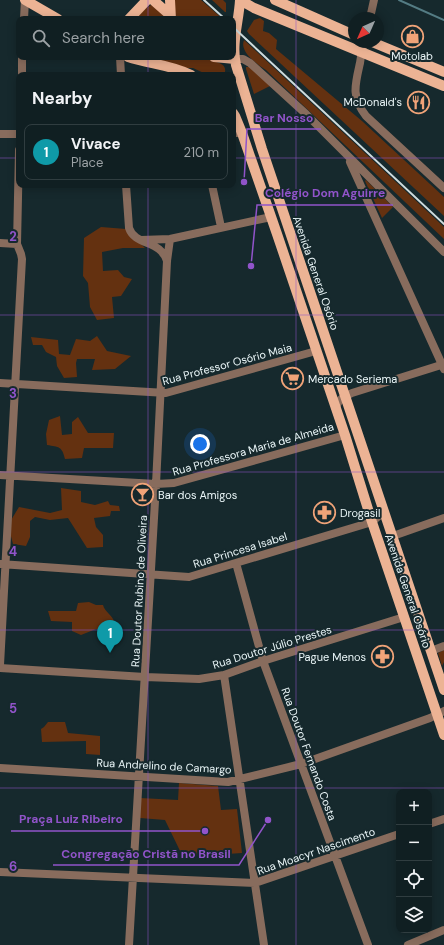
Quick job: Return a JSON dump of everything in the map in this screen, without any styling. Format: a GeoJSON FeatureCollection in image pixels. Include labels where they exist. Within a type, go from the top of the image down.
{"type":"FeatureCollection","features":[{"type":"Feature","properties":{"kind":"main road"},"geometry":{"type":"LineString","coordinates":[[25,0],[53,16]]}},
{"type":"Feature","properties":{"kind":"main road"},"geometry":{"type":"LineString","coordinates":[[132,16],[149,0],[170,16]]}},
{"type":"Feature","properties":{"kind":"main road"},"geometry":{"type":"LineString","coordinates":[[170,0],[171,16]]}},
{"type":"Feature","properties":{"kind":"main road"},"geometry":{"type":"LineString","coordinates":[[236,29],[240,0],[254,8],[444,86]]}},
{"type":"Feature","properties":{"kind":"main road"},"geometry":{"type":"LineString","coordinates":[[275,0],[348,32]]}},
{"type":"Feature","properties":{"kind":"main road"},"geometry":{"type":"LineString","coordinates":[[384,47],[444,72]]}},
{"type":"Feature","properties":{"kind":"main road"},"geometry":{"type":"LineString","coordinates":[[362,52],[381,49],[398,53]]}},
{"type":"Feature","properties":{"kind":"main road"},"geometry":{"type":"LineString","coordinates":[[140,60],[186,72]]}},
{"type":"Feature","properties":{"kind":"main road"},"geometry":{"type":"LineString","coordinates":[[228,60],[232,61],[232,72]]}},
{"type":"Feature","properties":{"kind":"main road","name":"Avenida General Osório"},"geometry":{"type":"LineString","coordinates":[[232,61],[236,72]]}},
{"type":"Feature","properties":{"kind":"main road","name":"Avenida General Osório"},"geometry":{"type":"LineString","coordinates":[[236,73],[444,690]]}},
{"type":"Feature","properties":{"kind":"main road","name":"Avenida General Osório"},"geometry":{"type":"LineString","coordinates":[[236,122],[238,133],[271,217],[336,408],[404,617],[441,713],[444,735]]}},
{"type":"Feature","properties":{"kind":"main road"},"geometry":{"type":"LineString","coordinates":[[238,133],[250,136],[262,150]]}},
{"type":"Feature","properties":{"kind":"street"},"geometry":{"type":"LineString","coordinates":[[24,16],[25,0]]}},
{"type":"Feature","properties":{"kind":"street"},"geometry":{"type":"LineString","coordinates":[[371,12],[374,0]]}},
{"type":"Feature","properties":{"kind":"street"},"geometry":{"type":"LineString","coordinates":[[362,52],[355,82],[355,96],[361,110],[444,188]]}},
{"type":"Feature","properties":{"kind":"street"},"geometry":{"type":"LineString","coordinates":[[232,61],[243,59],[250,63],[306,114],[444,252]]}},
{"type":"Feature","properties":{"kind":"street"},"geometry":{"type":"LineString","coordinates":[[22,60],[22,72]]}},
{"type":"Feature","properties":{"kind":"street"},"geometry":{"type":"LineString","coordinates":[[120,60],[121,72]]}},
{"type":"Feature","properties":{"kind":"street"},"geometry":{"type":"LineString","coordinates":[[0,134],[16,134]]}},
{"type":"Feature","properties":{"kind":"street"},"geometry":{"type":"LineString","coordinates":[[336,408],[337,402],[345,396],[443,366],[348,157]]}},
{"type":"Feature","properties":{"kind":"street"},"geometry":{"type":"LineString","coordinates":[[0,666],[3,564],[10,475],[22,259],[17,244],[18,188]]}},
{"type":"Feature","properties":{"kind":"street"},"geometry":{"type":"LineString","coordinates":[[126,188],[129,228],[131,234],[136,238],[157,247],[162,251],[167,261]]}},
{"type":"Feature","properties":{"kind":"street"},"geometry":{"type":"LineString","coordinates":[[213,188],[221,227]]}},
{"type":"Feature","properties":{"kind":"street"},"geometry":{"type":"LineString","coordinates":[[141,240],[170,239],[271,217]]}},
{"type":"Feature","properties":{"kind":"street","name":"Rua Doutor Rubino de Oliveira"},"geometry":{"type":"LineString","coordinates":[[129,945],[156,484],[159,394],[167,261],[170,239]]}},
{"type":"Feature","properties":{"kind":"street"},"geometry":{"type":"LineString","coordinates":[[0,243],[17,244]]}},
{"type":"Feature","properties":{"kind":"street","name":"Rua Professor Osório Maia"},"geometry":{"type":"LineString","coordinates":[[0,383],[159,394],[316,351]]}},
{"type":"Feature","properties":{"kind":"street","name":"Rua Professora Maria de Almeida"},"geometry":{"type":"LineString","coordinates":[[0,475],[156,484],[174,483],[345,435]]}},
{"type":"Feature","properties":{"kind":"street","name":"Rua Princesa Isabel"},"geometry":{"type":"LineString","coordinates":[[3,564],[188,577],[372,522],[384,511]]}},
{"type":"Feature","properties":{"kind":"street"},"geometry":{"type":"LineString","coordinates":[[393,536],[444,518]]}},
{"type":"Feature","properties":{"kind":"street","name":"Rua Doutor Fernando Costa"},"geometry":{"type":"LineString","coordinates":[[236,563],[263,661],[368,945]]}},
{"type":"Feature","properties":{"kind":"street","name":"Rua Doutor Júlio Prestes"},"geometry":{"type":"LineString","coordinates":[[0,666],[145,677],[199,679],[224,675],[263,661],[404,617]]}},
{"type":"Feature","properties":{"kind":"street"},"geometry":{"type":"LineString","coordinates":[[431,651],[444,646]]}},
{"type":"Feature","properties":{"kind":"street"},"geometry":{"type":"LineString","coordinates":[[224,675],[264,945]]}},
{"type":"Feature","properties":{"kind":"street","name":"Rua Andrelino de Camargo"},"geometry":{"type":"LineString","coordinates":[[0,768],[228,782],[301,764],[441,713]]}},
{"type":"Feature","properties":{"kind":"street"},"geometry":{"type":"LineString","coordinates":[[432,823],[444,819]]}},
{"type":"Feature","properties":{"kind":"street","name":"Rua Moacyr Nascimento"},"geometry":{"type":"LineString","coordinates":[[0,872],[255,883],[396,835]]}},
{"type":"Feature","properties":{"kind":"street"},"geometry":{"type":"LineString","coordinates":[[408,945],[444,930]]}},
{"type":"Feature","properties":{"kind":"shaded area"},"geometry":{"type":"Polygon","coordinates":[[[173,0],[201,0],[220,16],[176,16],[173,0]]]}},
{"type":"Feature","properties":{"kind":"shaded area"},"geometry":{"type":"Polygon","coordinates":[[[212,0],[223,0],[226,3],[226,12],[225,12],[212,0]]]}},
{"type":"Feature","properties":{"kind":"shaded area"},"geometry":{"type":"Polygon","coordinates":[[[154,3],[166,16],[134,16],[154,3]]]}},
{"type":"Feature","properties":{"kind":"shaded area"},"geometry":{"type":"Polygon","coordinates":[[[260,18],[264,21],[263,31],[269,33],[277,40],[276,49],[362,121],[444,197],[444,216],[249,34],[247,31],[254,20],[260,18]]]}},
{"type":"Feature","properties":{"kind":"shaded area"},"geometry":{"type":"Polygon","coordinates":[[[244,40],[444,227],[444,239],[266,70],[250,57],[244,49],[244,40]]]}},
{"type":"Feature","properties":{"kind":"shaded area"},"geometry":{"type":"Polygon","coordinates":[[[153,60],[210,60],[225,67],[225,70],[225,72],[202,72],[193,68],[183,68],[153,60]]]}},
{"type":"Feature","properties":{"kind":"shaded area"},"geometry":{"type":"Polygon","coordinates":[[[246,67],[251,67],[270,86],[254,94],[246,67]]]}},
{"type":"Feature","properties":{"kind":"shaded area"},"geometry":{"type":"Polygon","coordinates":[[[366,180],[393,207],[382,218],[365,181],[366,180]]]}},
{"type":"Feature","properties":{"kind":"shaded area"},"geometry":{"type":"Polygon","coordinates":[[[101,227],[126,229],[145,248],[123,248],[102,252],[103,271],[118,270],[124,277],[132,279],[121,296],[112,297],[114,318],[97,320],[90,307],[88,283],[83,276],[84,238],[101,227]]]}},
{"type":"Feature","properties":{"kind":"shaded area"},"geometry":{"type":"Polygon","coordinates":[[[97,336],[107,351],[131,356],[115,369],[92,370],[95,359],[77,359],[77,377],[64,378],[57,366],[56,357],[46,352],[42,345],[33,345],[31,337],[58,340],[59,354],[70,355],[76,339],[90,341],[97,336]]]}},
{"type":"Feature","properties":{"kind":"shaded area"},"geometry":{"type":"Polygon","coordinates":[[[60,416],[62,435],[72,434],[72,422],[78,417],[88,433],[114,433],[113,448],[84,448],[82,458],[65,459],[61,449],[47,445],[46,434],[49,420],[60,416]]]}},
{"type":"Feature","properties":{"kind":"shaded area"},"geometry":{"type":"Polygon","coordinates":[[[61,488],[81,491],[81,502],[95,505],[108,501],[110,505],[119,506],[120,511],[111,511],[110,516],[94,518],[96,527],[103,535],[103,547],[87,548],[68,518],[50,520],[35,517],[30,521],[30,537],[26,546],[13,544],[8,525],[19,507],[50,513],[62,510],[61,488]]]}},
{"type":"Feature","properties":{"kind":"shaded area"},"geometry":{"type":"Polygon","coordinates":[[[89,602],[96,605],[103,605],[114,621],[109,629],[96,629],[81,635],[72,631],[72,622],[51,621],[48,611],[76,611],[78,603],[89,602]]]}},
{"type":"Feature","properties":{"kind":"shaded area"},"geometry":{"type":"Polygon","coordinates":[[[444,650],[444,662],[442,666],[438,653],[444,650]]]}},
{"type":"Feature","properties":{"kind":"shaded area"},"geometry":{"type":"Polygon","coordinates":[[[48,722],[65,722],[68,733],[100,736],[100,755],[86,754],[86,741],[42,742],[41,729],[48,722]]]}},
{"type":"Feature","properties":{"kind":"shaded area"},"geometry":{"type":"Polygon","coordinates":[[[179,783],[218,786],[221,810],[237,809],[242,853],[183,857],[165,820],[140,818],[140,798],[178,800],[179,783]]]}},
{"type":"Feature","properties":{"kind":"waterway"},"geometry":{"type":"LineString","coordinates":[[399,0],[444,20]]}},
{"type":"Feature","properties":{"kind":"railway"},"geometry":{"type":"LineString","coordinates":[[204,0],[222,16]]}},
{"type":"Feature","properties":{"kind":"railway"},"geometry":{"type":"LineString","coordinates":[[236,30],[444,224]]}},
{"type":"Feature","properties":{"kind":"place","name":"Motolab"},"geometry":{"type":"Point","coordinates":[412,36]}},
{"type":"Feature","properties":{"kind":"place","name":"McDonald's"},"geometry":{"type":"Point","coordinates":[418,102]}},
{"type":"Feature","properties":{"kind":"place","name":"Bar Nosso"},"geometry":{"type":"Point","coordinates":[244,182]}},
{"type":"Feature","properties":{"kind":"place","name":"Colégio Dom Aguirre"},"geometry":{"type":"Point","coordinates":[251,266]}},
{"type":"Feature","properties":{"kind":"place","name":"Mercado Seriema"},"geometry":{"type":"Point","coordinates":[292,379]}},
{"type":"Feature","properties":{"kind":"place","name":"Bar dos Amigos"},"geometry":{"type":"Point","coordinates":[143,495]}},
{"type":"Feature","properties":{"kind":"place","name":"Drogasil"},"geometry":{"type":"Point","coordinates":[324,513]}},
{"type":"Feature","properties":{"kind":"place","name":"Vivace"},"geometry":{"type":"Point","coordinates":[110,653]}},
{"type":"Feature","properties":{"kind":"place","name":"Pague Menos"},"geometry":{"type":"Point","coordinates":[382,657]}},
{"type":"Feature","properties":{"kind":"place","name":"Congregação Cristã no Brasil"},"geometry":{"type":"Point","coordinates":[268,820]}},
{"type":"Feature","properties":{"kind":"place","name":"Praça Luiz Ribeiro"},"geometry":{"type":"Point","coordinates":[205,831]}}]}
